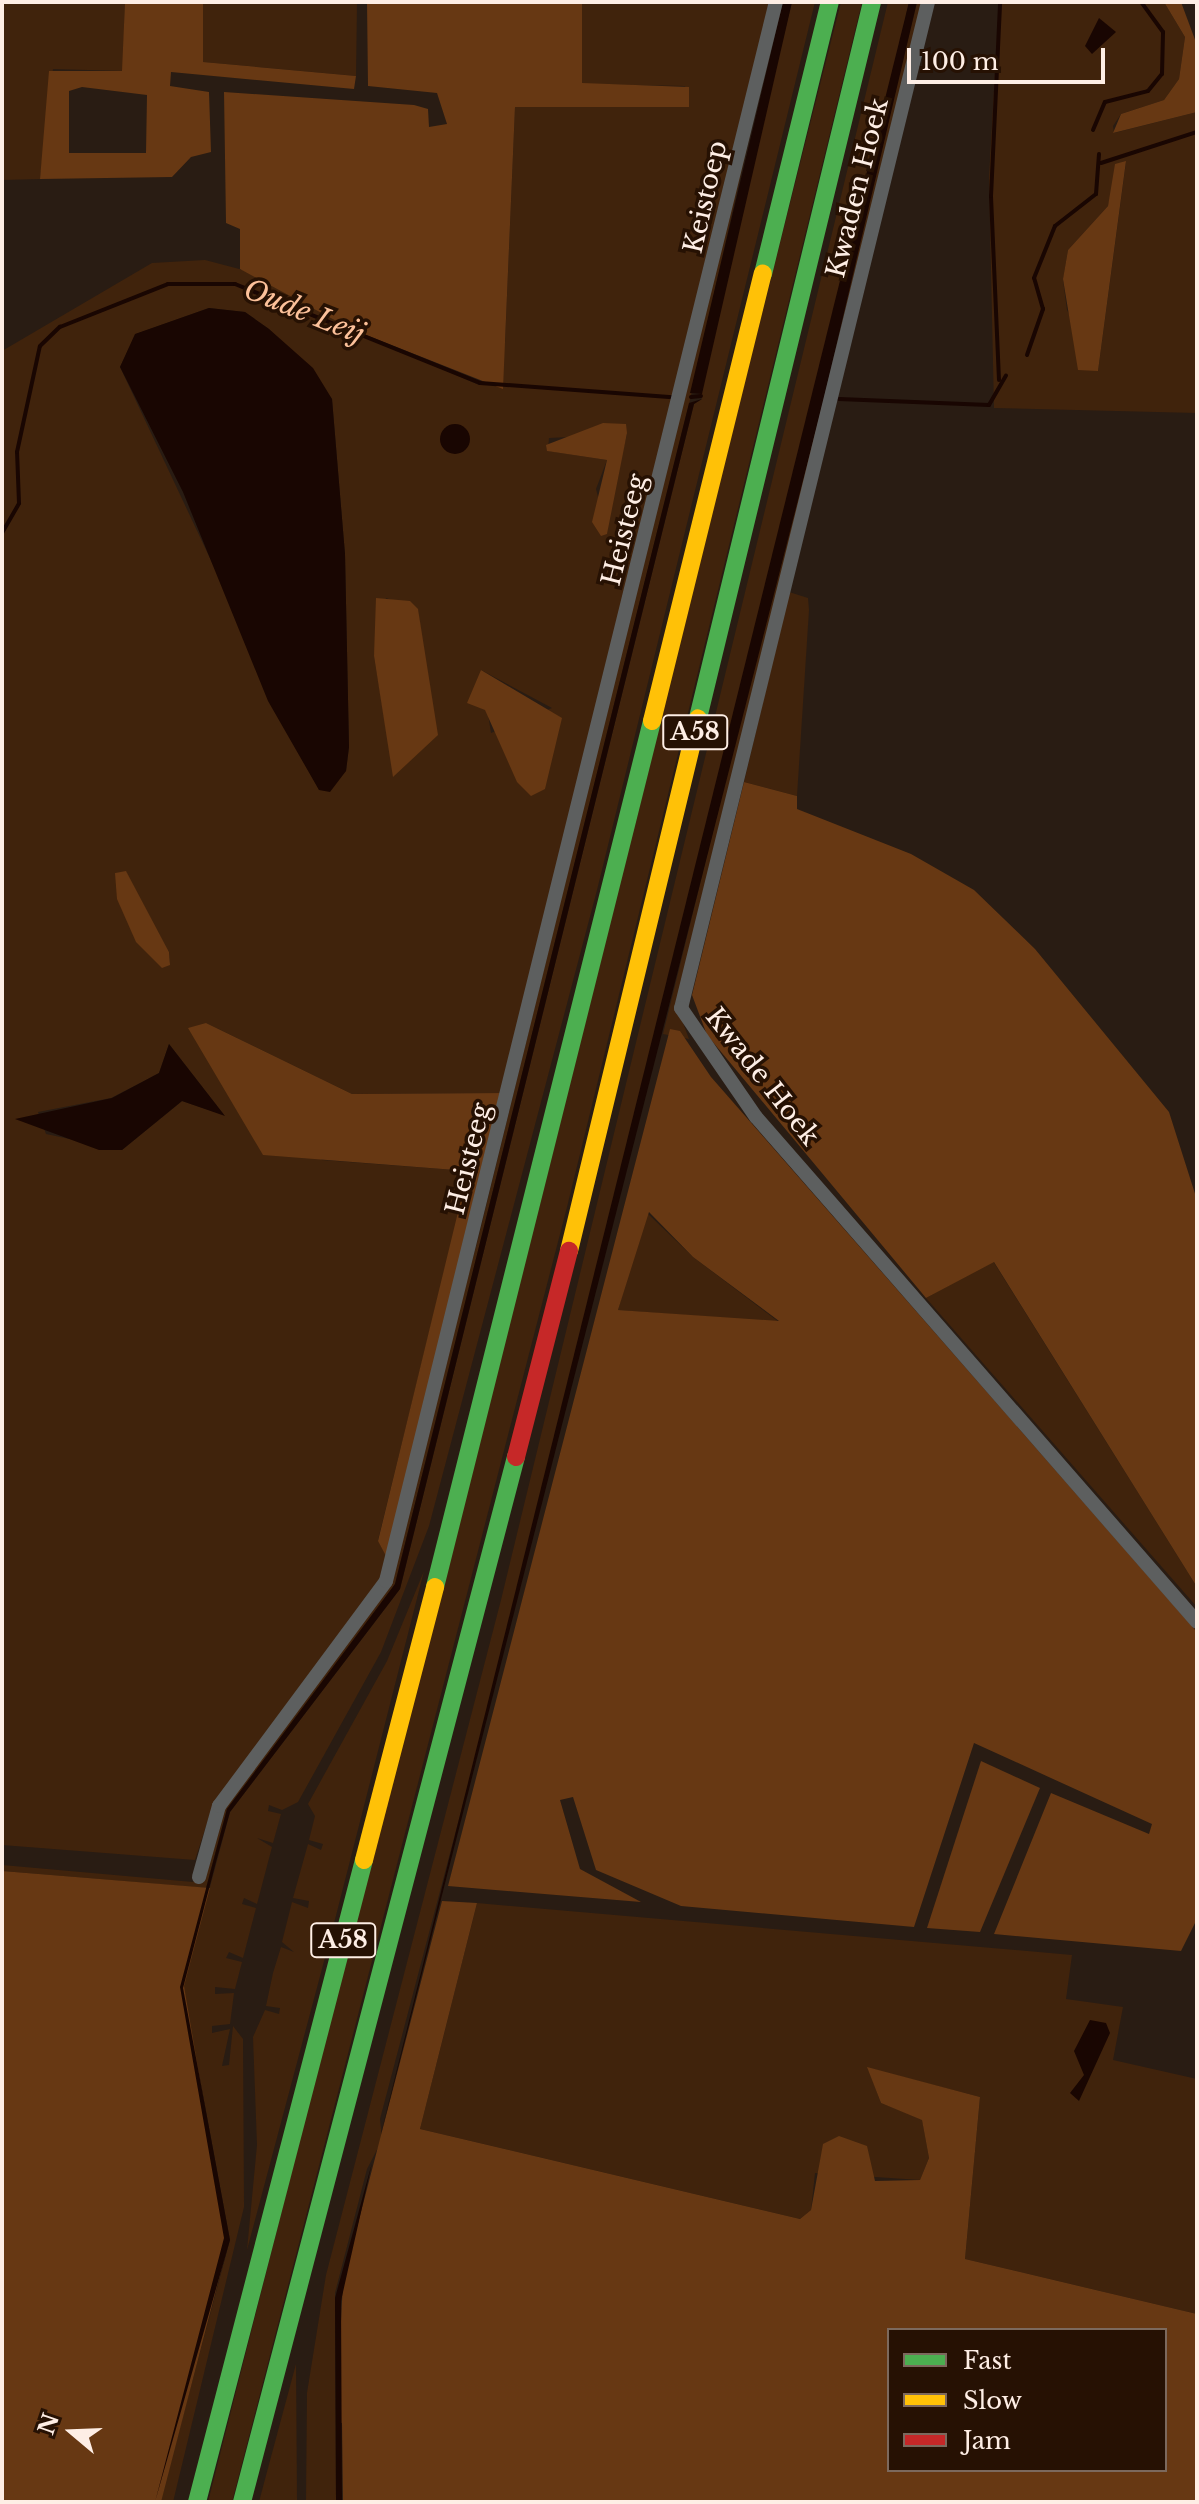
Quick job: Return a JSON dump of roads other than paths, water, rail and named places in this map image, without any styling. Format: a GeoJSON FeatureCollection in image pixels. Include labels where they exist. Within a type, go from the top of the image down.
{"type":"FeatureCollection","features":[{"type":"Feature","properties":{"kind":"highway","name":"A58"},"geometry":{"type":"LineString","coordinates":[[197,2502],[490,1377],[830,2]]}},
{"type":"Feature","properties":{"kind":"highway","name":"A58"},"geometry":{"type":"LineString","coordinates":[[242,2502],[556,1303],[872,2]]}},
{"type":"Feature","properties":{"kind":"street","name":"Keistoep"},"geometry":{"type":"LineString","coordinates":[[681,404],[776,2]]}},
{"type":"Feature","properties":{"kind":"street","name":"Kwaden Hoek"},"geometry":{"type":"LineString","coordinates":[[834,384],[928,2]]}},
{"type":"Feature","properties":{"kind":"street","name":"Kwade Hoek"},"geometry":{"type":"LineString","coordinates":[[834,384],[681,1008],[756,1117],[1197,1622]]}},
{"type":"Feature","properties":{"kind":"street","name":"Heisteeg"},"geometry":{"type":"LineString","coordinates":[[199,1877],[219,1806],[386,1581],[681,404]]}},
{"type":"Feature","properties":{"kind":"waterway"},"geometry":{"type":"LineString","coordinates":[[999,380],[991,196],[1000,2]]}},
{"type":"Feature","properties":{"kind":"waterway","name":"Oude Leij"},"geometry":{"type":"LineString","coordinates":[[1093,130],[1105,102],[1148,91],[1162,74],[1163,32],[1141,2]]}},
{"type":"Feature","properties":{"kind":"waterway"},"geometry":{"type":"LineString","coordinates":[[1101,163],[1197,132]]}},
{"type":"Feature","properties":{"kind":"waterway","name":"Oude Leij"},"geometry":{"type":"LineString","coordinates":[[1027,355],[1043,309],[1034,278],[1055,226],[1096,194],[1099,154]]}},
{"type":"Feature","properties":{"kind":"waterway","name":"Oude Leij"},"geometry":{"type":"LineString","coordinates":[[2,533],[19,503],[17,452],[40,346],[60,327],[168,284],[235,284],[480,383],[672,397]]}},
{"type":"Feature","properties":{"kind":"waterway","name":"Oude Leij"},"geometry":{"type":"LineString","coordinates":[[839,399],[989,405],[1006,375]]}},
{"type":"Feature","properties":{"kind":"waterway","name":"Oude Leij"},"geometry":{"type":"LineString","coordinates":[[691,397],[701,396]]}}]}
